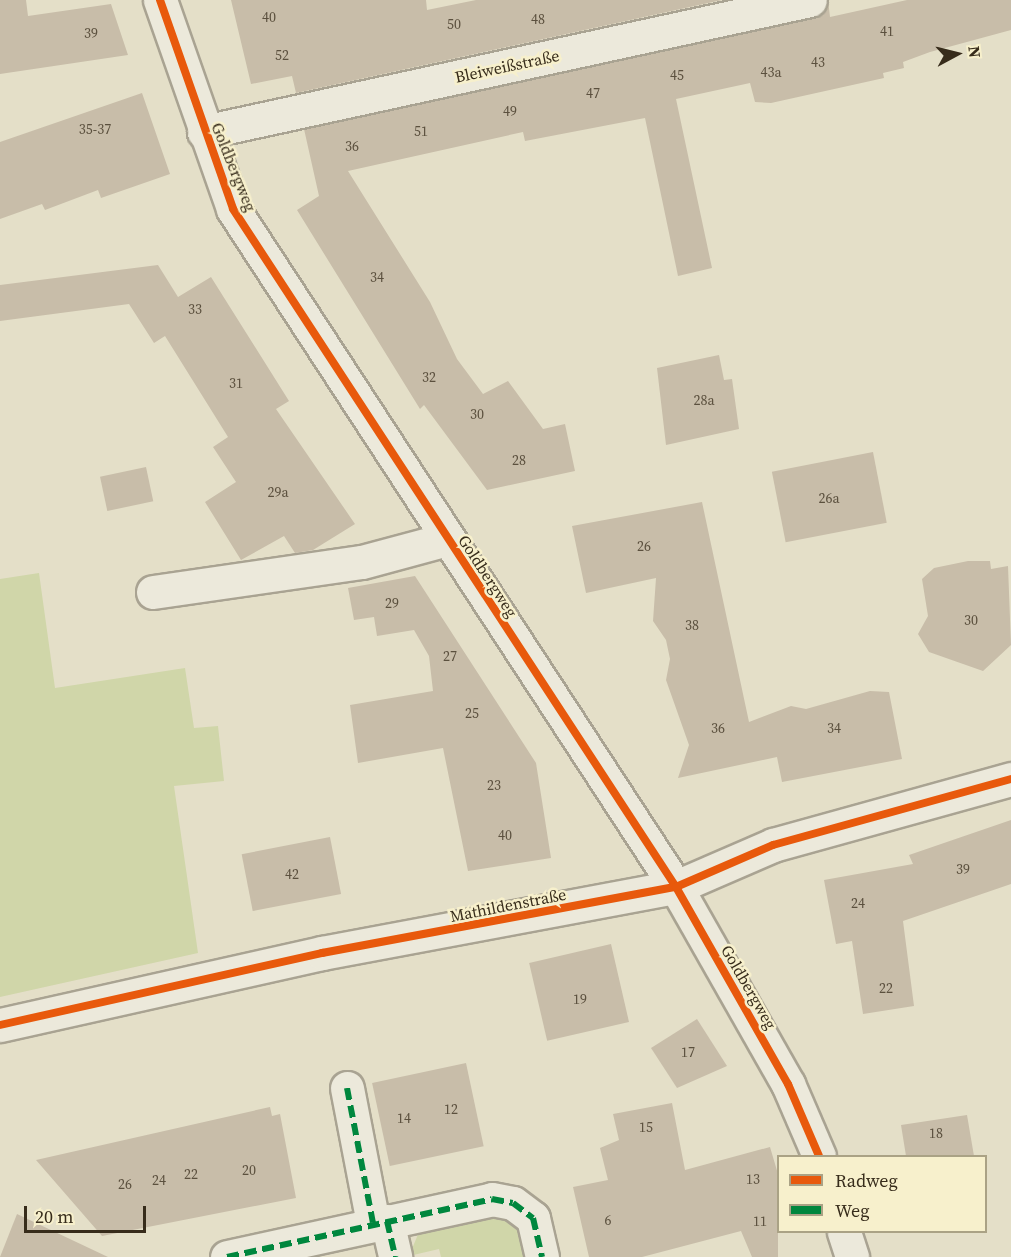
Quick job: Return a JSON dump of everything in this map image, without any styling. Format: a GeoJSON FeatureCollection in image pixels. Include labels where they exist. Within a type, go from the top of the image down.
{"type":"FeatureCollection","features":[{"type":"Feature","properties":{"kind":"street","name":"Goldbergweg"},"geometry":{"type":"LineString","coordinates":[[160,0],[204,132],[233,209],[676,887],[789,1084],[819,1155]]}},
{"type":"Feature","properties":{"kind":"street","name":"Bleiweißstraße"},"geometry":{"type":"LineString","coordinates":[[204,132],[810,0]]}},
{"type":"Feature","properties":{"kind":"street"},"geometry":{"type":"LineString","coordinates":[[153,592],[362,562],[447,539]]}},
{"type":"Feature","properties":{"kind":"street","name":"Mathildenstraße"},"geometry":{"type":"LineString","coordinates":[[0,1025],[322,953],[676,887],[773,845],[1011,779]]}},
{"type":"Feature","properties":{"kind":"street"},"geometry":{"type":"LineString","coordinates":[[347,1088],[380,1222],[395,1257]]}},
{"type":"Feature","properties":{"kind":"street"},"geometry":{"type":"LineString","coordinates":[[227,1257],[492,1199],[513,1203],[533,1218],[542,1257]]}},
{"type":"Feature","properties":{"kind":"street"},"geometry":{"type":"LineString","coordinates":[[844,1233],[852,1257]]}},
{"type":"Feature","properties":{"kind":"green space"},"geometry":{"type":"Polygon","coordinates":[[[39,573],[55,688],[185,668],[194,728],[218,726],[224,781],[174,786],[198,953],[0,997],[0,579],[39,573]]]}},
{"type":"Feature","properties":{"kind":"green space"},"geometry":{"type":"Polygon","coordinates":[[[492,1215],[506,1217],[519,1227],[525,1257],[441,1257],[439,1249],[409,1256],[419,1232],[492,1215]]]}},
{"type":"Feature","properties":{"kind":"building"},"geometry":{"type":"Polygon","coordinates":[[[0,0],[26,0],[28,16],[111,4],[128,55],[0,74],[0,0]]]}},
{"type":"Feature","properties":{"kind":"building"},"geometry":{"type":"Polygon","coordinates":[[[231,0],[426,0],[427,10],[476,0],[722,0],[296,93],[292,76],[251,84],[231,0]]]}},
{"type":"Feature","properties":{"kind":"building"},"geometry":{"type":"Polygon","coordinates":[[[828,0],[830,17],[907,0],[1011,0],[1011,30],[930,52],[903,62],[904,68],[883,73],[884,78],[771,103],[755,102],[750,83],[676,99],[712,268],[678,276],[645,118],[525,141],[523,132],[348,171],[430,302],[457,359],[483,394],[508,381],[543,429],[565,424],[575,471],[487,490],[424,405],[420,409],[297,210],[319,196],[304,129],[814,18],[828,0]]]}},
{"type":"Feature","properties":{"kind":"building"},"geometry":{"type":"Polygon","coordinates":[[[142,93],[170,174],[101,198],[98,190],[45,210],[42,204],[0,219],[0,142],[142,93]]]}},
{"type":"Feature","properties":{"kind":"building"},"geometry":{"type":"Polygon","coordinates":[[[158,265],[178,297],[211,277],[289,401],[276,409],[355,524],[313,550],[295,553],[284,536],[241,560],[205,502],[236,482],[213,447],[228,437],[165,336],[154,343],[129,304],[0,321],[0,285],[158,265]]]}},
{"type":"Feature","properties":{"kind":"building"},"geometry":{"type":"Polygon","coordinates":[[[719,355],[724,380],[732,379],[739,429],[666,445],[657,368],[719,355]]]}},
{"type":"Feature","properties":{"kind":"building"},"geometry":{"type":"Polygon","coordinates":[[[873,452],[887,523],[786,542],[772,472],[873,452]]]}},
{"type":"Feature","properties":{"kind":"building"},"geometry":{"type":"Polygon","coordinates":[[[146,467],[153,501],[107,511],[100,477],[146,467]]]}},
{"type":"Feature","properties":{"kind":"building"},"geometry":{"type":"Polygon","coordinates":[[[702,502],[749,722],[791,706],[806,709],[870,691],[889,692],[902,759],[782,782],[777,757],[678,778],[689,745],[666,680],[670,659],[666,640],[653,621],[656,578],[586,593],[572,526],[702,502]]]}},
{"type":"Feature","properties":{"kind":"building"},"geometry":{"type":"Polygon","coordinates":[[[968,561],[990,561],[991,569],[1008,566],[1011,645],[983,671],[929,652],[918,634],[928,616],[922,579],[934,568],[968,561]]]}},
{"type":"Feature","properties":{"kind":"building"},"geometry":{"type":"Polygon","coordinates":[[[415,576],[536,763],[551,858],[468,871],[443,748],[358,763],[350,705],[433,691],[429,656],[414,630],[377,636],[374,617],[354,620],[348,588],[415,576]]]}},
{"type":"Feature","properties":{"kind":"building"},"geometry":{"type":"Polygon","coordinates":[[[1011,820],[1011,884],[903,921],[914,1006],[863,1014],[852,941],[836,944],[824,880],[913,864],[909,855],[1011,820]]]}},
{"type":"Feature","properties":{"kind":"building"},"geometry":{"type":"Polygon","coordinates":[[[330,837],[341,894],[253,911],[242,854],[330,837]]]}},
{"type":"Feature","properties":{"kind":"building"},"geometry":{"type":"Polygon","coordinates":[[[611,944],[629,1022],[547,1041],[529,963],[611,944]]]}},
{"type":"Feature","properties":{"kind":"building"},"geometry":{"type":"Polygon","coordinates":[[[697,1019],[727,1066],[677,1088],[651,1048],[697,1019]]]}},
{"type":"Feature","properties":{"kind":"building"},"geometry":{"type":"Polygon","coordinates":[[[466,1063],[484,1146],[390,1166],[372,1083],[466,1063]]]}},
{"type":"Feature","properties":{"kind":"building"},"geometry":{"type":"Polygon","coordinates":[[[672,1103],[685,1170],[770,1147],[777,1171],[778,1257],[752,1257],[741,1231],[642,1257],[589,1257],[573,1187],[608,1180],[600,1148],[619,1140],[613,1114],[672,1103]]]}},
{"type":"Feature","properties":{"kind":"building"},"geometry":{"type":"Polygon","coordinates":[[[270,1107],[272,1116],[280,1114],[296,1198],[102,1236],[36,1160],[270,1107]]]}},
{"type":"Feature","properties":{"kind":"building"},"geometry":{"type":"Polygon","coordinates":[[[967,1115],[974,1155],[906,1155],[901,1125],[967,1115]]]}},
{"type":"Feature","properties":{"kind":"building"},"geometry":{"type":"Polygon","coordinates":[[[17,1214],[108,1257],[0,1257],[17,1214]]]}},
{"type":"Feature","properties":{"kind":"marked path"},"geometry":{"type":"LineString","coordinates":[[347,1088],[373,1223]]}},
{"type":"Feature","properties":{"kind":"marked path"},"geometry":{"type":"LineString","coordinates":[[227,1257],[492,1199],[513,1203],[533,1218],[542,1257]]}},
{"type":"Feature","properties":{"kind":"marked path"},"geometry":{"type":"LineString","coordinates":[[387,1221],[395,1257]]}},
{"type":"Feature","properties":{"kind":"cycle path"},"geometry":{"type":"LineString","coordinates":[[160,0],[233,209],[676,887],[788,1084],[819,1155]]}},
{"type":"Feature","properties":{"kind":"cycle path"},"geometry":{"type":"LineString","coordinates":[[0,1025],[322,953],[676,887],[773,845],[1011,779]]}}]}
